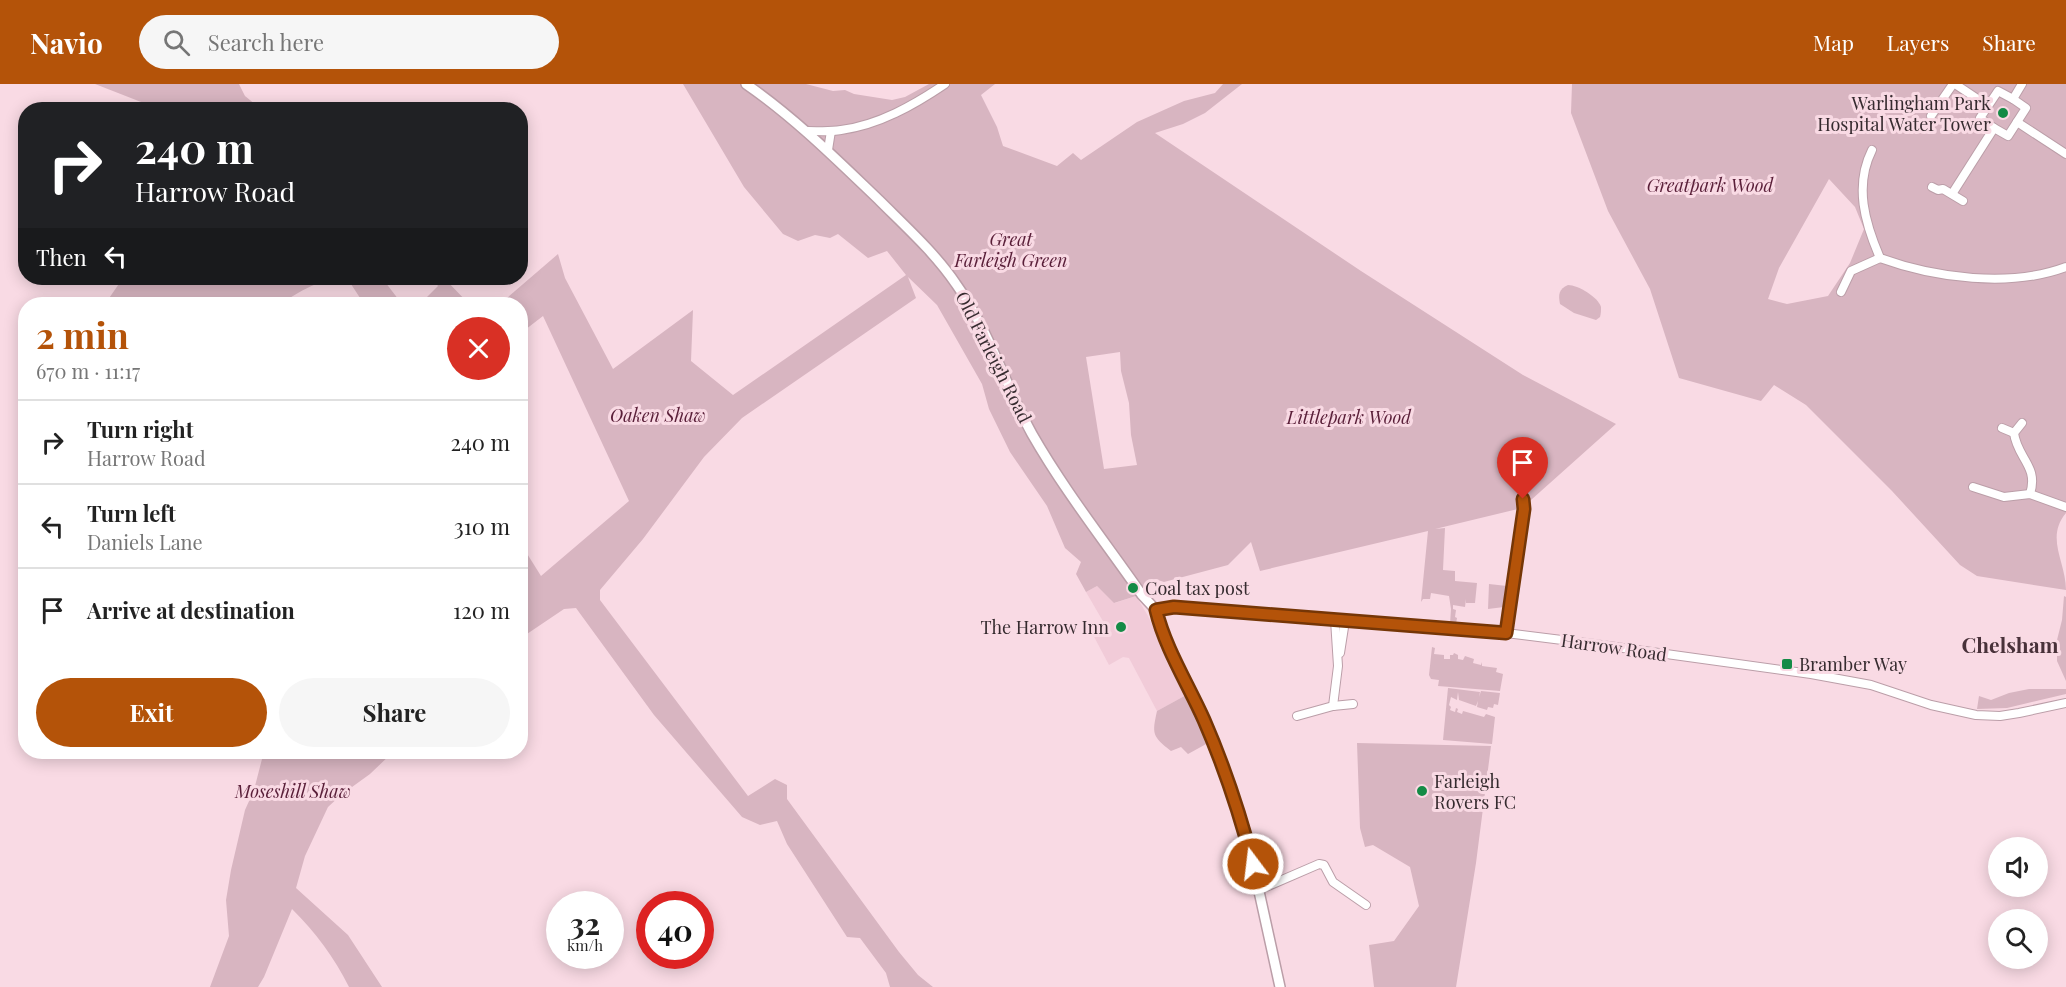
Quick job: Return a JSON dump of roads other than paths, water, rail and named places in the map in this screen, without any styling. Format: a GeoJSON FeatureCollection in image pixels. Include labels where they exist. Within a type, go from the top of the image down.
{"type":"FeatureCollection","features":[{"type":"Feature","properties":{"kind":"street","name":"Old Farleigh Road"},"geometry":{"type":"LineString","coordinates":[[746,84],[774,103],[828,150],[927,248],[956,284],[979,321],[1025,420],[1047,457],[1142,595],[1156,610]]}},
{"type":"Feature","properties":{"kind":"street"},"geometry":{"type":"LineString","coordinates":[[808,131],[831,131],[873,123],[919,102],[945,84]]}},
{"type":"Feature","properties":{"kind":"street"},"geometry":{"type":"LineString","coordinates":[[1931,116],[1954,84],[1988,106]]}},
{"type":"Feature","properties":{"kind":"street"},"geometry":{"type":"LineString","coordinates":[[2013,99],[2022,84]]}},
{"type":"Feature","properties":{"kind":"street"},"geometry":{"type":"LineString","coordinates":[[1998,91],[2026,108],[2008,136],[1980,118],[1988,106],[1998,91]]}},
{"type":"Feature","properties":{"kind":"street"},"geometry":{"type":"LineString","coordinates":[[2017,122],[2066,153]]}},
{"type":"Feature","properties":{"kind":"street"},"geometry":{"type":"LineString","coordinates":[[1952,194],[1994,128]]}},
{"type":"Feature","properties":{"kind":"street"},"geometry":{"type":"LineString","coordinates":[[828,150],[831,131]]}},
{"type":"Feature","properties":{"kind":"street"},"geometry":{"type":"LineString","coordinates":[[1872,150],[1864,171],[1862,198],[1864,216],[1880,258]]}},
{"type":"Feature","properties":{"kind":"street"},"geometry":{"type":"LineString","coordinates":[[1932,187],[1938,190],[1943,189],[1963,201]]}},
{"type":"Feature","properties":{"kind":"street"},"geometry":{"type":"LineString","coordinates":[[1841,292],[1851,271],[1880,258],[1904,267],[1932,273],[1983,279],[2036,275],[2066,267]]}},
{"type":"Feature","properties":{"kind":"street"},"geometry":{"type":"LineString","coordinates":[[2014,433],[2022,423]]}},
{"type":"Feature","properties":{"kind":"street"},"geometry":{"type":"LineString","coordinates":[[2002,428],[2014,433]]}},
{"type":"Feature","properties":{"kind":"street"},"geometry":{"type":"LineString","coordinates":[[2014,433],[2019,449],[2032,472],[2033,484],[2030,494]]}},
{"type":"Feature","properties":{"kind":"street"},"geometry":{"type":"LineString","coordinates":[[1973,487],[2004,496],[2030,494],[2066,507]]}},
{"type":"Feature","properties":{"kind":"street"},"geometry":{"type":"LineString","coordinates":[[1506,633],[1524,509],[1523,499]]}},
{"type":"Feature","properties":{"kind":"street","name":"Harrow Road"},"geometry":{"type":"LineString","coordinates":[[1156,610],[1174,607],[1506,633],[1811,674],[1871,685],[1931,705],[1976,715],[2000,716],[2066,703]]}},
{"type":"Feature","properties":{"kind":"street"},"geometry":{"type":"LineString","coordinates":[[1156,610],[1160,626],[1228,780],[1244,828],[1280,987]]}},
{"type":"Feature","properties":{"kind":"street"},"geometry":{"type":"LineString","coordinates":[[1335,620],[1338,666]]}},
{"type":"Feature","properties":{"kind":"street"},"geometry":{"type":"LineString","coordinates":[[1333,706],[1345,621]]}},
{"type":"Feature","properties":{"kind":"street"},"geometry":{"type":"LineString","coordinates":[[1297,716],[1333,706],[1353,704]]}},
{"type":"Feature","properties":{"kind":"street"},"geometry":{"type":"LineString","coordinates":[[1259,890],[1319,864],[1324,865],[1333,882],[1366,905]]}},
{"type":"Feature","properties":{"kind":"place","name":"Warlingham Park Hospital Water Tower"},"geometry":{"type":"Point","coordinates":[2003,113]}},
{"type":"Feature","properties":{"kind":"place","name":"Coal tax post"},"geometry":{"type":"Point","coordinates":[1133,588]}},
{"type":"Feature","properties":{"kind":"place","name":"The Harrow Inn"},"geometry":{"type":"Point","coordinates":[1121,627]}},
{"type":"Feature","properties":{"kind":"place","name":"Bramber Way"},"geometry":{"type":"Point","coordinates":[1787,664]}},
{"type":"Feature","properties":{"kind":"place","name":"Farleigh Rovers FC"},"geometry":{"type":"Point","coordinates":[1422,791]}},
{"type":"Feature","properties":{"kind":"district","name":"Chelsham"},"geometry":{"type":"Point","coordinates":[2010,644]}},
{"type":"Feature","properties":{"kind":"park label","name":"Greatpark Wood"},"geometry":{"type":"Point","coordinates":[1710,185]}},
{"type":"Feature","properties":{"kind":"park label","name":"Great Farleigh Green"},"geometry":{"type":"Point","coordinates":[1011,249]}},
{"type":"Feature","properties":{"kind":"park label","name":"Oaken Shaw"},"geometry":{"type":"Point","coordinates":[658,415]}},
{"type":"Feature","properties":{"kind":"park label","name":"Littlepark Wood"},"geometry":{"type":"Point","coordinates":[1349,417]}},
{"type":"Feature","properties":{"kind":"park label","name":"Moseshill Shaw"},"geometry":{"type":"Point","coordinates":[293,791]}}]}
